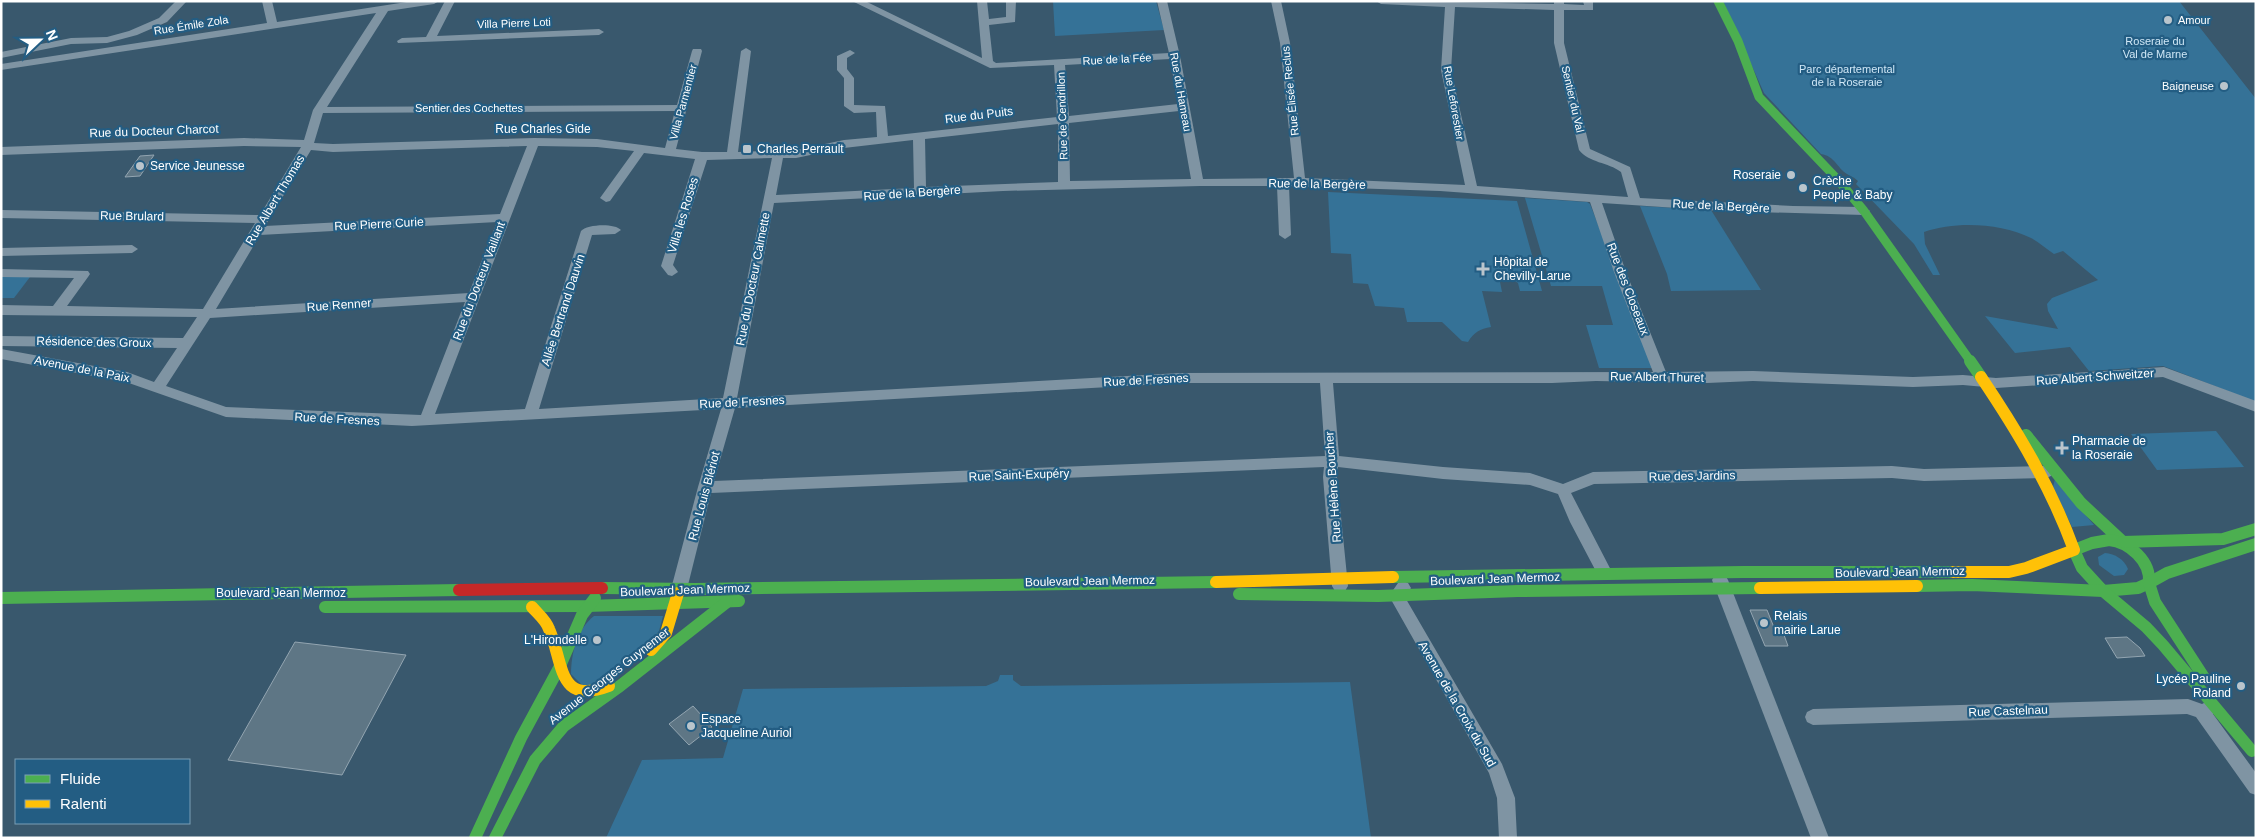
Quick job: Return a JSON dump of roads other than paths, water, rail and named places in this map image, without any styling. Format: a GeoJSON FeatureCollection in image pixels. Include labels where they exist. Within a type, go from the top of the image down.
{"type":"FeatureCollection","features":[{"type":"Feature","properties":{"kind":"main road"},"geometry":{"type":"LineString","coordinates":[[1718,1],[1738,41],[1759,98],[1839,181],[1864,211],[2006,412],[2063,517],[2076,561],[2082,571],[2146,627],[2163,645],[2207,709],[2254,753]]}},
{"type":"Feature","properties":{"kind":"main road"},"geometry":{"type":"LineString","coordinates":[[2006,412],[2081,503],[2134,552],[2147,567],[2150,574],[2148,583],[2155,602],[2254,753]]}},
{"type":"Feature","properties":{"kind":"main road","name":"Boulevard Jean Mermoz"},"geometry":{"type":"LineString","coordinates":[[1,598],[597,588],[624,590],[1303,581],[1340,578],[1716,572],[2009,572],[2024,570],[2051,557],[2074,550],[2093,541],[2223,539],[2256,529]]}},
{"type":"Feature","properties":{"kind":"main road","name":"Boulevard Jean Mermoz"},"geometry":{"type":"LineString","coordinates":[[882,598],[1221,594],[1452,596],[1518,590],[1972,585],[2104,591],[2138,588],[2167,573],[2256,544]]}},
{"type":"Feature","properties":{"kind":"main road"},"geometry":{"type":"LineString","coordinates":[[532,607],[550,632],[560,666],[571,688],[581,695],[593,694],[603,690],[631,669],[666,634],[679,589]]}},
{"type":"Feature","properties":{"kind":"main road"},"geometry":{"type":"LineString","coordinates":[[587,606],[596,596],[624,590]]}},
{"type":"Feature","properties":{"kind":"main road","name":"Boulevard Jean Mermoz"},"geometry":{"type":"LineString","coordinates":[[312,606],[532,607],[746,601]]}},
{"type":"Feature","properties":{"kind":"main road","name":"Avenue Georges Guynemer"},"geometry":{"type":"LineString","coordinates":[[495,838],[535,760],[564,726],[620,686],[727,602]]}},
{"type":"Feature","properties":{"kind":"main road","name":"Avenue Georges Guynemer"},"geometry":{"type":"LineString","coordinates":[[475,838],[521,738],[560,666],[587,606]]}},
{"type":"Feature","properties":{"kind":"main road"},"geometry":{"type":"LineString","coordinates":[[620,686],[631,669],[654,659]]}},
{"type":"Feature","properties":{"kind":"street"},"geometry":{"type":"LineString","coordinates":[[268,1],[273,25]]}},
{"type":"Feature","properties":{"kind":"street","name":"Rue Émile Zola"},"geometry":{"type":"LineString","coordinates":[[1,66],[434,1]]}},
{"type":"Feature","properties":{"kind":"street"},"geometry":{"type":"LineString","coordinates":[[430,39],[450,1]]}},
{"type":"Feature","properties":{"kind":"street","name":"Rue de Cendrillon"},"geometry":{"type":"LineString","coordinates":[[857,1],[994,66],[1059,62],[1063,120],[1064,185]]}},
{"type":"Feature","properties":{"kind":"street"},"geometry":{"type":"LineString","coordinates":[[982,1],[988,63]]}},
{"type":"Feature","properties":{"kind":"street"},"geometry":{"type":"LineString","coordinates":[[984,22],[1011,20],[1011,1]]}},
{"type":"Feature","properties":{"kind":"street","name":"Rue du Hameau"},"geometry":{"type":"LineString","coordinates":[[1162,1],[1175,56],[1198,183]]}},
{"type":"Feature","properties":{"kind":"street","name":"Rue Élisée Reclus"},"geometry":{"type":"LineString","coordinates":[[1276,1],[1285,43],[1300,182]]}},
{"type":"Feature","properties":{"kind":"street"},"geometry":{"type":"LineString","coordinates":[[1381,1],[1558,5],[1589,8],[1588,1]]}},
{"type":"Feature","properties":{"kind":"street"},"geometry":{"type":"LineString","coordinates":[[1,55],[71,41],[108,40],[133,33],[163,20],[181,2]]}},
{"type":"Feature","properties":{"kind":"street","name":"Rue Leforestier"},"geometry":{"type":"LineString","coordinates":[[1450,4],[1446,70],[1472,190]]}},
{"type":"Feature","properties":{"kind":"street","name":"Sentier du Val"},"geometry":{"type":"LineString","coordinates":[[1558,5],[1560,43],[1585,150],[1590,156],[1620,165],[1626,170],[1635,200]]}},
{"type":"Feature","properties":{"kind":"street","name":"Rue Albert Thomas"},"geometry":{"type":"LineString","coordinates":[[159,389],[308,145],[319,110],[384,8]]}},
{"type":"Feature","properties":{"kind":"street","name":"Villa Pierre Loti"},"geometry":{"type":"LineString","coordinates":[[402,41],[600,32]]}},
{"type":"Feature","properties":{"kind":"street","name":"Villa Parmentier"},"geometry":{"type":"LineString","coordinates":[[670,153],[697,51]]}},
{"type":"Feature","properties":{"kind":"street"},"geometry":{"type":"LineString","coordinates":[[732,155],[746,51]]}},
{"type":"Feature","properties":{"kind":"street"},"geometry":{"type":"LineString","coordinates":[[850,53],[842,56],[842,70],[849,78],[849,106],[854,110],[882,108],[883,140]]}},
{"type":"Feature","properties":{"kind":"street","name":"Rue de la Fée"},"geometry":{"type":"LineString","coordinates":[[1059,62],[1175,56]]}},
{"type":"Feature","properties":{"kind":"street","name":"Rue du Puits"},"geometry":{"type":"LineString","coordinates":[[778,155],[796,154],[844,144],[1184,107]]}},
{"type":"Feature","properties":{"kind":"street","name":"Sentier des Cochettes"},"geometry":{"type":"LineString","coordinates":[[319,110],[682,108]]}},
{"type":"Feature","properties":{"kind":"street"},"geometry":{"type":"LineString","coordinates":[[919,136],[920,191]]}},
{"type":"Feature","properties":{"kind":"street","name":"Rue du Docteur Charcot"},"geometry":{"type":"LineString","coordinates":[[1,151],[244,142],[302,142],[308,145]]}},
{"type":"Feature","properties":{"kind":"street","name":"Rue Charles Gide"},"geometry":{"type":"LineString","coordinates":[[308,145],[332,148],[534,142],[598,143],[702,156],[778,155]]}},
{"type":"Feature","properties":{"kind":"street","name":"Rue du Docteur Vaillant"},"geometry":{"type":"LineString","coordinates":[[426,420],[472,297],[534,142]]}},
{"type":"Feature","properties":{"kind":"street"},"geometry":{"type":"LineString","coordinates":[[606,198],[640,149]]}},
{"type":"Feature","properties":{"kind":"street","name":"Rue du Docteur Calmette"},"geometry":{"type":"LineString","coordinates":[[730,403],[768,198],[778,155]]}},
{"type":"Feature","properties":{"kind":"street","name":"Villa les Roses"},"geometry":{"type":"LineString","coordinates":[[672,272],[667,266],[702,156]]}},
{"type":"Feature","properties":{"kind":"street"},"geometry":{"type":"LineString","coordinates":[[1283,182],[1285,235]]}},
{"type":"Feature","properties":{"kind":"street","name":"Rue de la Bergère"},"geometry":{"type":"LineString","coordinates":[[768,198],[857,196],[920,191],[1064,185],[1300,182],[1635,200],[1708,208],[1864,211]]}},
{"type":"Feature","properties":{"kind":"street","name":"Rue des Closeaux"},"geometry":{"type":"LineString","coordinates":[[1594,198],[1620,272],[1662,378]]}},
{"type":"Feature","properties":{"kind":"street","name":"Rue Brulard"},"geometry":{"type":"LineString","coordinates":[[1,214],[263,219]]}},
{"type":"Feature","properties":{"kind":"street","name":"Rue Pierre Curie"},"geometry":{"type":"LineString","coordinates":[[256,231],[503,218]]}},
{"type":"Feature","properties":{"kind":"street","name":"Allée Bertrand Dauvin"},"geometry":{"type":"LineString","coordinates":[[530,415],[587,231],[615,230]]}},
{"type":"Feature","properties":{"kind":"street"},"geometry":{"type":"LineString","coordinates":[[1,252],[132,249]]}},
{"type":"Feature","properties":{"kind":"street"},"geometry":{"type":"LineString","coordinates":[[1,273],[84,274],[56,311]]}},
{"type":"Feature","properties":{"kind":"street","name":"Rue Renner"},"geometry":{"type":"LineString","coordinates":[[206,314],[472,297]]}},
{"type":"Feature","properties":{"kind":"street"},"geometry":{"type":"LineString","coordinates":[[1,310],[193,312],[206,314]]}},
{"type":"Feature","properties":{"kind":"street","name":"Résidence des Groux"},"geometry":{"type":"LineString","coordinates":[[1,341],[187,343]]}},
{"type":"Feature","properties":{"kind":"street","name":"Avenue de la Paix"},"geometry":{"type":"LineString","coordinates":[[1,354],[127,377],[159,389]]}},
{"type":"Feature","properties":{"kind":"street","name":"Rue Albert Schweitzer"},"geometry":{"type":"LineString","coordinates":[[1987,383],[2164,372],[2256,408]]}},
{"type":"Feature","properties":{"kind":"street","name":"Rue Albert Thuret"},"geometry":{"type":"LineString","coordinates":[[1326,377],[1552,378],[1596,376],[1662,378],[1753,376],[1913,382],[1963,380],[1987,383]]}},
{"type":"Feature","properties":{"kind":"street","name":"Rue de Fresnes"},"geometry":{"type":"LineString","coordinates":[[159,389],[226,412],[367,420],[426,420],[1180,378],[1326,377]]}},
{"type":"Feature","properties":{"kind":"street","name":"Rue Hélène Boucher"},"geometry":{"type":"LineString","coordinates":[[1326,377],[1332,462],[1330,476],[1340,596]]}},
{"type":"Feature","properties":{"kind":"street","name":"Rue Louis Blériot"},"geometry":{"type":"LineString","coordinates":[[679,589],[705,487],[730,403]]}},
{"type":"Feature","properties":{"kind":"street"},"geometry":{"type":"LineString","coordinates":[[1332,462],[1344,461],[1443,473],[1530,479],[1563,490],[1577,522],[1605,574]]}},
{"type":"Feature","properties":{"kind":"street","name":"Rue Saint-Exupéry"},"geometry":{"type":"LineString","coordinates":[[705,487],[1332,462]]}},
{"type":"Feature","properties":{"kind":"street","name":"Rue des Jardins"},"geometry":{"type":"LineString","coordinates":[[1563,490],[1593,478],[1892,472],[1924,474],[2039,474],[2056,471]]}},
{"type":"Feature","properties":{"kind":"street"},"geometry":{"type":"LineString","coordinates":[[1716,572],[1820,838]]}},
{"type":"Feature","properties":{"kind":"street"},"geometry":{"type":"LineString","coordinates":[[1397,596],[1410,577]]}},
{"type":"Feature","properties":{"kind":"street","name":"Avenue de la Croix du Sud"},"geometry":{"type":"LineString","coordinates":[[1397,596],[1416,633],[1496,770],[1506,798],[1508,838]]}},
{"type":"Feature","properties":{"kind":"street","name":"Rue Castelnau"},"geometry":{"type":"LineString","coordinates":[[1813,717],[2188,706],[2207,709]]}},
{"type":"Feature","properties":{"kind":"street"},"geometry":{"type":"LineString","coordinates":[[2207,709],[2256,787]]}},
{"type":"Feature","properties":{"kind":"place","name":"Amour"},"geometry":{"type":"Point","coordinates":[2168,20]}},
{"type":"Feature","properties":{"kind":"place","name":"Baigneuse"},"geometry":{"type":"Point","coordinates":[2224,86]}},
{"type":"Feature","properties":{"kind":"place","name":"Charles Perrault"},"geometry":{"type":"Point","coordinates":[747,149]}},
{"type":"Feature","properties":{"kind":"place","name":"Service Jeunesse"},"geometry":{"type":"Point","coordinates":[140,166]}},
{"type":"Feature","properties":{"kind":"place","name":"Roseraie"},"geometry":{"type":"Point","coordinates":[1791,175]}},
{"type":"Feature","properties":{"kind":"place","name":"Crèche People & Baby"},"geometry":{"type":"Point","coordinates":[1803,188]}},
{"type":"Feature","properties":{"kind":"place","name":"Hôpital de Chevilly-Larue"},"geometry":{"type":"Point","coordinates":[1483,269]}},
{"type":"Feature","properties":{"kind":"place","name":"Pharmacie de la Roseraie"},"geometry":{"type":"Point","coordinates":[2062,448]}},
{"type":"Feature","properties":{"kind":"place","name":"Relais mairie Larue"},"geometry":{"type":"Point","coordinates":[1764,623]}},
{"type":"Feature","properties":{"kind":"place","name":"L'Hirondelle"},"geometry":{"type":"Point","coordinates":[597,640]}},
{"type":"Feature","properties":{"kind":"place","name":"Lycée Pauline Roland"},"geometry":{"type":"Point","coordinates":[2241,686]}},
{"type":"Feature","properties":{"kind":"place","name":"Espace Jacqueline Auriol"},"geometry":{"type":"Point","coordinates":[691,726]}},
{"type":"Feature","properties":{"kind":"park label","name":"Roseraie du Val de Marne"},"geometry":{"type":"Point","coordinates":[2155,47]}},
{"type":"Feature","properties":{"kind":"park label","name":"Parc départemental de la Roseraie"},"geometry":{"type":"Point","coordinates":[1847,75]}}]}
